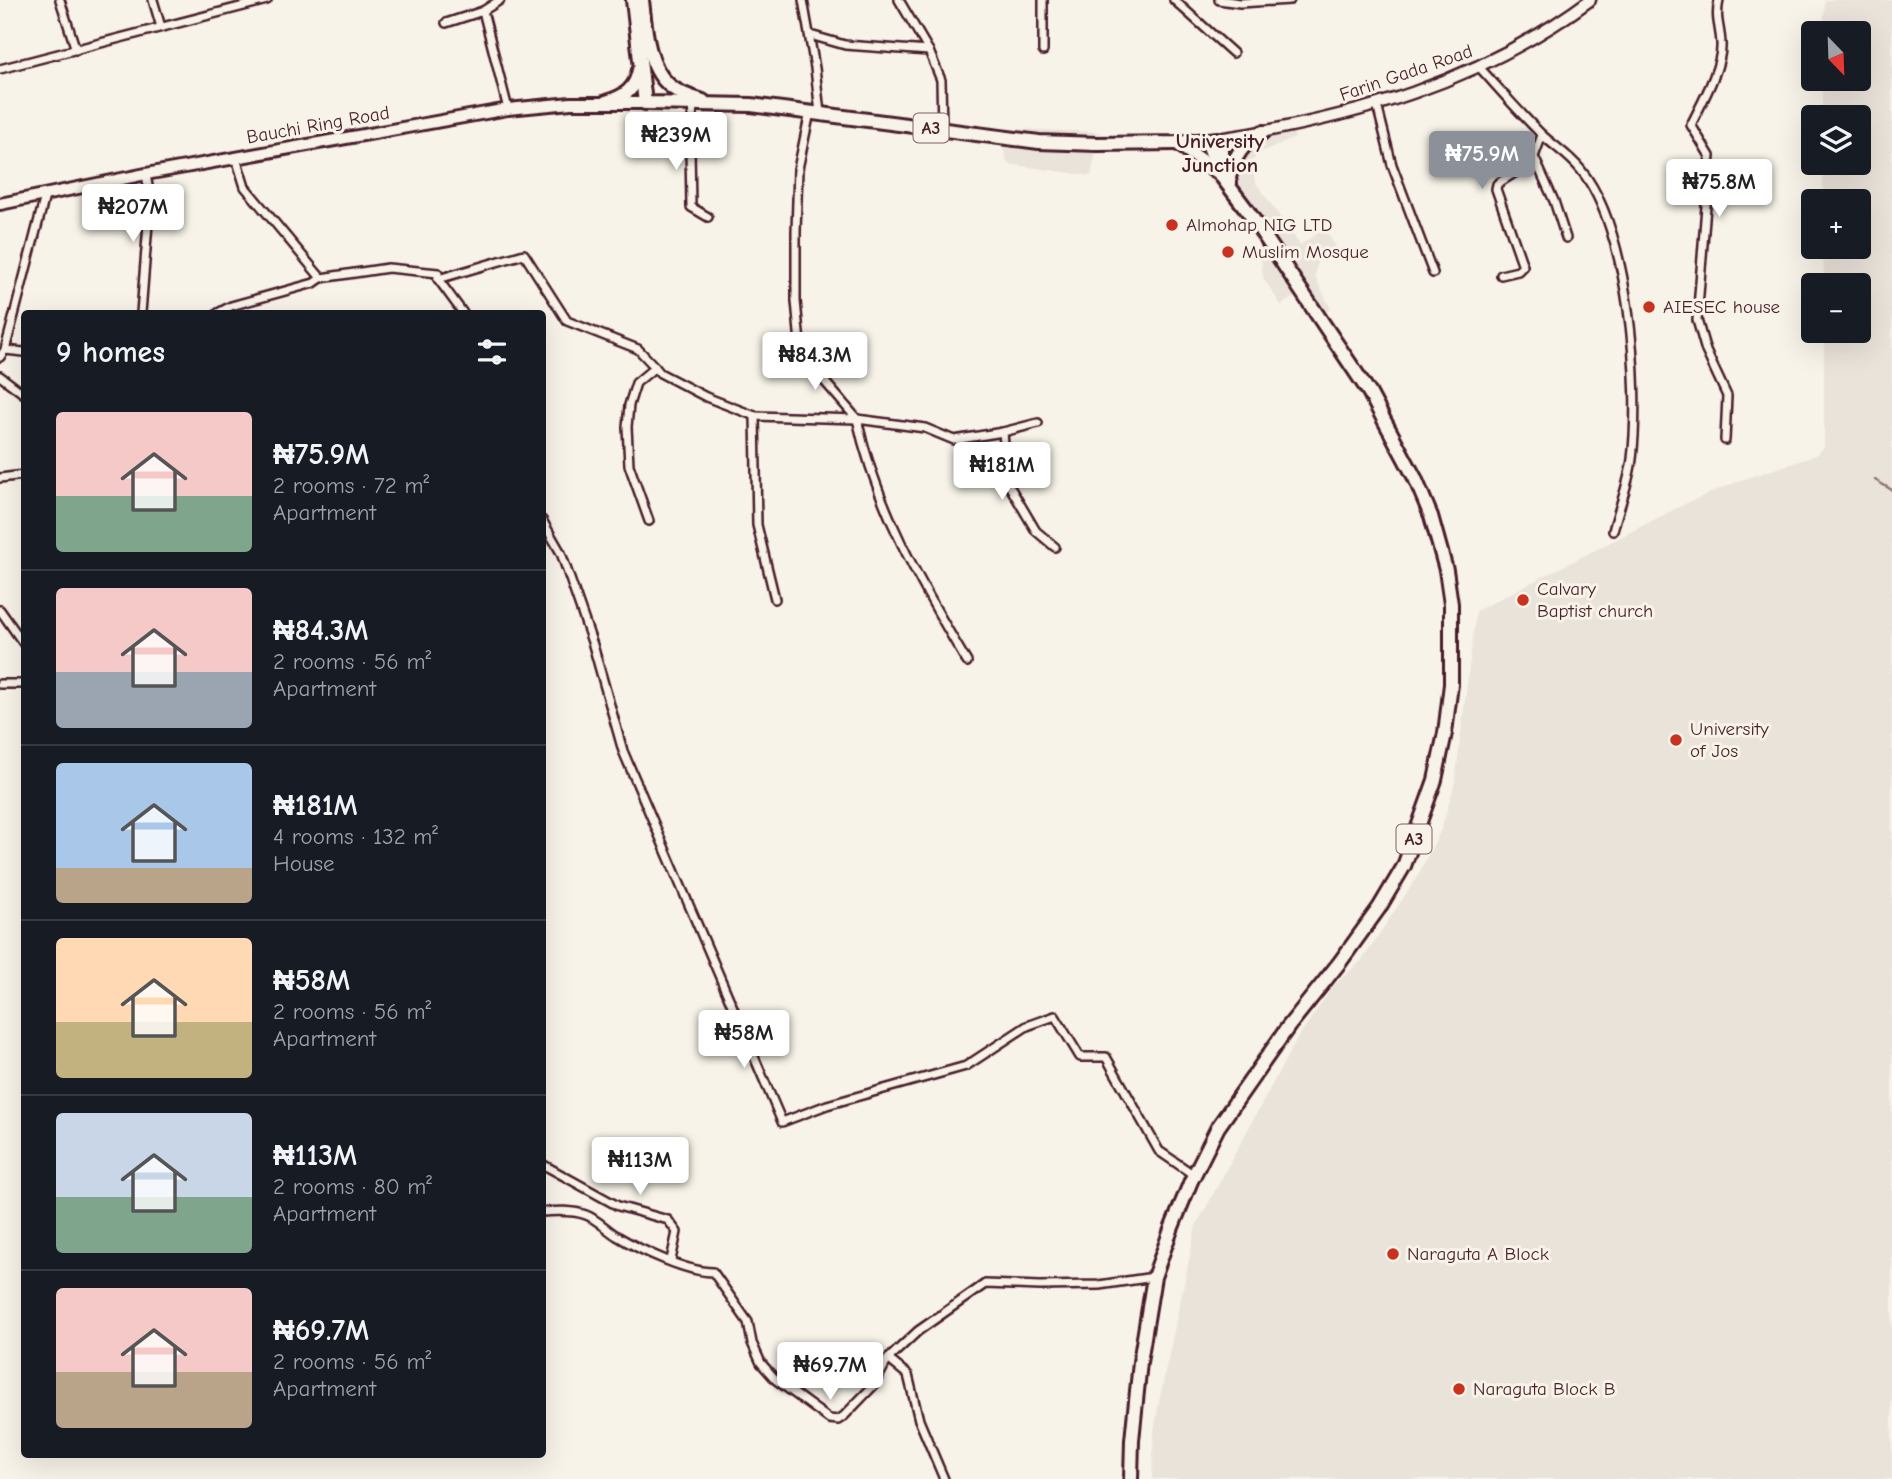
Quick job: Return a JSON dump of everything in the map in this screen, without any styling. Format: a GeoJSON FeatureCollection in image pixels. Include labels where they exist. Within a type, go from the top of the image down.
{"type":"FeatureCollection","features":[{"type":"Feature","properties":{"kind":"highway"},"geometry":{"type":"LineString","coordinates":[[633,0],[645,103]]}},
{"type":"Feature","properties":{"kind":"highway","name":"A3"},"geometry":{"type":"LineString","coordinates":[[642,0],[654,62],[666,83],[711,105]]}},
{"type":"Feature","properties":{"kind":"highway"},"geometry":{"type":"LineString","coordinates":[[606,102],[623,96],[633,88],[640,66]]}},
{"type":"Feature","properties":{"kind":"highway","name":"A3"},"geometry":{"type":"LineString","coordinates":[[645,103],[751,105],[1039,142],[1097,144],[1213,140],[1226,179],[1369,392],[1432,516],[1446,570],[1451,604],[1451,684],[1445,733],[1435,780],[1404,866],[1380,908],[1288,1027],[1218,1127],[1194,1175],[1154,1277],[1139,1362],[1132,1440],[1132,1479]]}},
{"type":"Feature","properties":{"kind":"highway"},"geometry":{"type":"LineString","coordinates":[[1226,179],[1243,145],[1263,132]]}},
{"type":"Feature","properties":{"kind":"highway","name":"A3"},"geometry":{"type":"LineString","coordinates":[[1177,143],[1226,179]]}},
{"type":"Feature","properties":{"kind":"main road","name":"Farin Gada Road"},"geometry":{"type":"LineString","coordinates":[[1213,140],[1305,124],[1377,105],[1480,68],[1590,0]]}},
{"type":"Feature","properties":{"kind":"main road","name":"Bauchi Ring Road"},"geometry":{"type":"LineString","coordinates":[[0,204],[146,174],[508,109],[606,102],[645,103]]}},
{"type":"Feature","properties":{"kind":"street"},"geometry":{"type":"LineString","coordinates":[[60,0],[76,50]]}},
{"type":"Feature","properties":{"kind":"street"},"geometry":{"type":"LineString","coordinates":[[153,0],[161,27]]}},
{"type":"Feature","properties":{"kind":"street"},"geometry":{"type":"LineString","coordinates":[[0,69],[161,27],[240,3],[267,0]]}},
{"type":"Feature","properties":{"kind":"street"},"geometry":{"type":"LineString","coordinates":[[446,23],[483,11],[500,0]]}},
{"type":"Feature","properties":{"kind":"street"},"geometry":{"type":"LineString","coordinates":[[803,0],[810,35],[815,113],[798,169],[796,301],[801,354],[856,419],[862,446],[898,539],[967,662]]}},
{"type":"Feature","properties":{"kind":"street"},"geometry":{"type":"LineString","coordinates":[[899,0],[929,51],[941,80],[942,129]]}},
{"type":"Feature","properties":{"kind":"street"},"geometry":{"type":"LineString","coordinates":[[1043,0],[1043,51]]}},
{"type":"Feature","properties":{"kind":"street"},"geometry":{"type":"LineString","coordinates":[[1174,0],[1233,53]]}},
{"type":"Feature","properties":{"kind":"street"},"geometry":{"type":"LineString","coordinates":[[1219,0],[1240,3],[1290,0]]}},
{"type":"Feature","properties":{"kind":"street"},"geometry":{"type":"LineString","coordinates":[[1719,0],[1716,18],[1722,46],[1711,85],[1691,125],[1710,156],[1697,320],[1706,351],[1727,396],[1725,440]]}},
{"type":"Feature","properties":{"kind":"street"},"geometry":{"type":"LineString","coordinates":[[483,11],[508,109]]}},
{"type":"Feature","properties":{"kind":"street"},"geometry":{"type":"LineString","coordinates":[[810,35],[845,45],[929,51]]}},
{"type":"Feature","properties":{"kind":"street"},"geometry":{"type":"LineString","coordinates":[[1480,68],[1542,135],[1580,169],[1593,188],[1606,219],[1625,283],[1636,401],[1632,461],[1613,531]]}},
{"type":"Feature","properties":{"kind":"street"},"geometry":{"type":"LineString","coordinates":[[693,105],[690,149],[691,207],[708,217]]}},
{"type":"Feature","properties":{"kind":"street"},"geometry":{"type":"LineString","coordinates":[[1377,105],[1392,165],[1433,273]]}},
{"type":"Feature","properties":{"kind":"street"},"geometry":{"type":"LineString","coordinates":[[1501,275],[1523,267],[1496,188],[1497,184],[1528,165],[1542,135]]}},
{"type":"Feature","properties":{"kind":"street"},"geometry":{"type":"LineString","coordinates":[[1534,157],[1554,201],[1566,238]]}},
{"type":"Feature","properties":{"kind":"street"},"geometry":{"type":"LineString","coordinates":[[236,158],[245,187],[321,278]]}},
{"type":"Feature","properties":{"kind":"street"},"geometry":{"type":"LineString","coordinates":[[141,310],[149,198],[146,174]]}},
{"type":"Feature","properties":{"kind":"street"},"geometry":{"type":"LineString","coordinates":[[0,357],[5,349],[3,335],[45,196]]}},
{"type":"Feature","properties":{"kind":"street"},"geometry":{"type":"LineString","coordinates":[[438,279],[524,254],[567,321],[638,349],[660,373],[706,397],[755,416],[856,419],[925,428],[954,440],[1038,424]]}},
{"type":"Feature","properties":{"kind":"street"},"geometry":{"type":"LineString","coordinates":[[224,310],[314,283],[321,278],[388,268],[438,273],[438,279],[461,310]]}},
{"type":"Feature","properties":{"kind":"street"},"geometry":{"type":"LineString","coordinates":[[5,349],[21,352]]}},
{"type":"Feature","properties":{"kind":"street"},"geometry":{"type":"LineString","coordinates":[[649,521],[629,465],[627,427],[629,405],[636,383],[655,367]]}},
{"type":"Feature","properties":{"kind":"street"},"geometry":{"type":"LineString","coordinates":[[0,376],[21,392]]}},
{"type":"Feature","properties":{"kind":"street"},"geometry":{"type":"LineString","coordinates":[[755,416],[757,525],[775,599]]}},
{"type":"Feature","properties":{"kind":"street"},"geometry":{"type":"LineString","coordinates":[[1003,432],[1007,482],[1036,531],[1055,547]]}},
{"type":"Feature","properties":{"kind":"street"},"geometry":{"type":"LineString","coordinates":[[0,478],[21,475]]}},
{"type":"Feature","properties":{"kind":"street"},"geometry":{"type":"LineString","coordinates":[[546,527],[561,553],[593,645],[623,751],[647,801],[682,891],[782,1122],[827,1105],[966,1066],[1027,1026],[1055,1016],[1080,1057],[1106,1057],[1159,1152],[1194,1175]]}},
{"type":"Feature","properties":{"kind":"street"},"geometry":{"type":"LineString","coordinates":[[0,610],[21,640]]}},
{"type":"Feature","properties":{"kind":"street"},"geometry":{"type":"LineString","coordinates":[[0,684],[21,684]]}},
{"type":"Feature","properties":{"kind":"street"},"geometry":{"type":"LineString","coordinates":[[546,1166],[618,1206],[668,1220],[677,1232],[671,1261]]}},
{"type":"Feature","properties":{"kind":"street"},"geometry":{"type":"LineString","coordinates":[[546,1212],[589,1216],[616,1236],[650,1254],[699,1272],[713,1272],[748,1322],[752,1343],[761,1363],[776,1380],[829,1419],[838,1420],[874,1385],[888,1359],[945,1310],[985,1284],[1099,1285],[1154,1277]]}},
{"type":"Feature","properties":{"kind":"street"},"geometry":{"type":"LineString","coordinates":[[888,1359],[908,1375],[919,1420],[944,1479]]}},
{"type":"Feature","properties":{"kind":"shaded area","name":"University of Jos"},"geometry":{"type":"Polygon","coordinates":[[[1825,0],[1892,0],[1892,1479],[1152,1479],[1154,1432],[1159,1402],[1196,1226],[1296,1040],[1334,985],[1362,960],[1416,879],[1441,830],[1455,782],[1476,611],[1687,503],[1741,480],[1809,458],[1824,447],[1824,343],[1871,343],[1871,273],[1824,273],[1823,259],[1871,259],[1871,189],[1823,189],[1823,175],[1871,175],[1871,105],[1822,105],[1822,91],[1871,91],[1871,21],[1824,21],[1825,0]]]}},
{"type":"Feature","properties":{"kind":"shaded area"},"geometry":{"type":"Polygon","coordinates":[[[996,128],[1100,132],[1091,176],[1008,164],[996,128]]]}},
{"type":"Feature","properties":{"kind":"shaded area"},"geometry":{"type":"Polygon","coordinates":[[[1293,130],[1295,138],[1263,151],[1250,162],[1256,183],[1300,245],[1324,229],[1336,246],[1318,258],[1315,277],[1331,309],[1314,319],[1298,295],[1281,305],[1263,278],[1259,241],[1219,189],[1203,174],[1260,137],[1293,130]]]}},
{"type":"Feature","properties":{"kind":"waterway"},"geometry":{"type":"LineString","coordinates":[[1875,480],[1892,490]]}},
{"type":"Feature","properties":{"kind":"place","name":"Almohap NIG LTD"},"geometry":{"type":"Point","coordinates":[1172,225]}},
{"type":"Feature","properties":{"kind":"place","name":"Muslim Mosque"},"geometry":{"type":"Point","coordinates":[1228,252]}},
{"type":"Feature","properties":{"kind":"place","name":"AIESEC house"},"geometry":{"type":"Point","coordinates":[1649,307]}},
{"type":"Feature","properties":{"kind":"place","name":"Calvary Baptist church"},"geometry":{"type":"Point","coordinates":[1523,600]}},
{"type":"Feature","properties":{"kind":"place","name":"University of Jos"},"geometry":{"type":"Point","coordinates":[1676,740]}},
{"type":"Feature","properties":{"kind":"place","name":"Naraguta A Block"},"geometry":{"type":"Point","coordinates":[1393,1254]}},
{"type":"Feature","properties":{"kind":"place","name":"Naraguta Block B"},"geometry":{"type":"Point","coordinates":[1459,1389]}},
{"type":"Feature","properties":{"kind":"district","name":"University Junction"},"geometry":{"type":"Point","coordinates":[1220,153]}}]}
